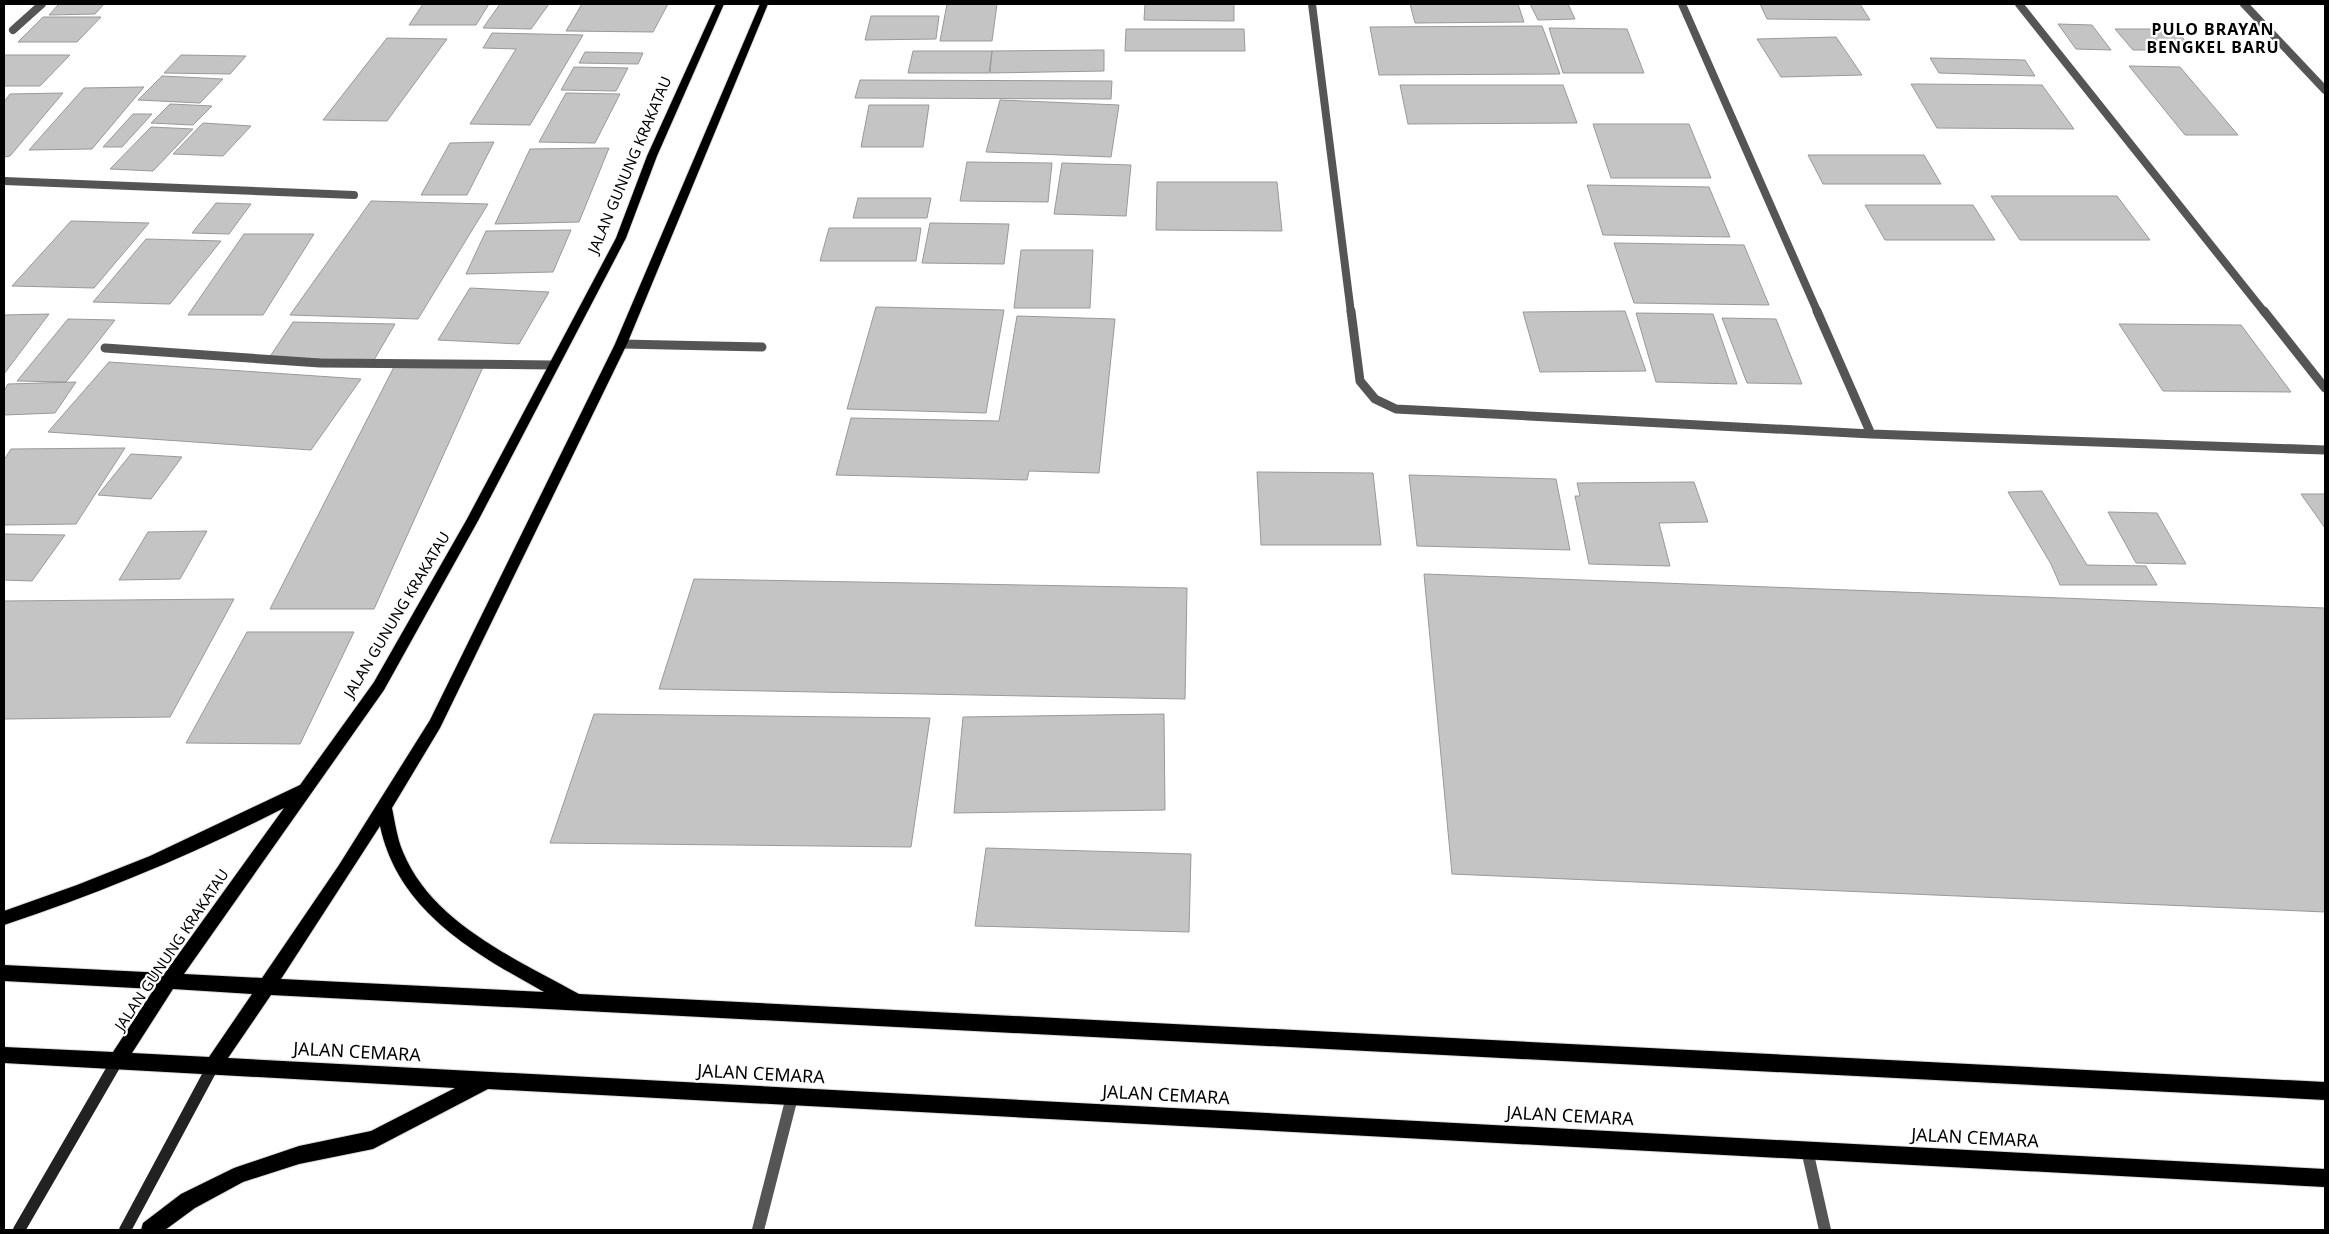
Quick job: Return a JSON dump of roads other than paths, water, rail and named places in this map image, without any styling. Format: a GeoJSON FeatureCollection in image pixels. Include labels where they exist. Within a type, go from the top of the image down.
{"type":"FeatureCollection","features":[{"type":"Feature","properties":{"kind":"highway","name":"JALAN GUNUNG KRAKATAU"},"geometry":{"type":"LineString","coordinates":[[117,1061],[169,981],[379,686],[473,519],[621,238],[656,147],[720,4]]}},
{"type":"Feature","properties":{"kind":"highway"},"geometry":{"type":"LineString","coordinates":[[212,1066],[264,986],[344,870],[435,724],[621,344],[764,4]]}},
{"type":"Feature","properties":{"kind":"highway"},"geometry":{"type":"LineString","coordinates":[[4,918],[141,867],[231,827],[304,790]]}},
{"type":"Feature","properties":{"kind":"highway"},"geometry":{"type":"LineString","coordinates":[[384,806],[396,855],[416,889],[449,925],[576,1002]]}},
{"type":"Feature","properties":{"kind":"highway"},"geometry":{"type":"LineString","coordinates":[[4,973],[2325,1092]]}},
{"type":"Feature","properties":{"kind":"highway","name":"JALAN CEMARA"},"geometry":{"type":"LineString","coordinates":[[4,1055],[2325,1178]]}},
{"type":"Feature","properties":{"kind":"highway"},"geometry":{"type":"LineString","coordinates":[[150,1230],[188,1201],[240,1174],[299,1155],[373,1140],[486,1081]]}},
{"type":"Feature","properties":{"kind":"main road","name":"JALAN GUNUNG KRAKATAU"},"geometry":{"type":"LineString","coordinates":[[19,1230],[117,1061]]}},
{"type":"Feature","properties":{"kind":"main road"},"geometry":{"type":"LineString","coordinates":[[125,1230],[212,1066]]}},
{"type":"Feature","properties":{"kind":"street"},"geometry":{"type":"LineString","coordinates":[[13,30],[42,4]]}},
{"type":"Feature","properties":{"kind":"street"},"geometry":{"type":"LineString","coordinates":[[1312,4],[1360,380],[1366,392],[1376,401],[1396,409],[1871,434],[2325,450]]}},
{"type":"Feature","properties":{"kind":"street"},"geometry":{"type":"LineString","coordinates":[[1682,4],[1871,434]]}},
{"type":"Feature","properties":{"kind":"street"},"geometry":{"type":"LineString","coordinates":[[2019,4],[2325,388]]}},
{"type":"Feature","properties":{"kind":"street"},"geometry":{"type":"LineString","coordinates":[[2244,4],[2325,90]]}},
{"type":"Feature","properties":{"kind":"street"},"geometry":{"type":"LineString","coordinates":[[4,181],[354,196]]}},
{"type":"Feature","properties":{"kind":"street"},"geometry":{"type":"LineString","coordinates":[[621,344],[762,347]]}},
{"type":"Feature","properties":{"kind":"street"},"geometry":{"type":"LineString","coordinates":[[104,348],[320,363],[554,365]]}},
{"type":"Feature","properties":{"kind":"street"},"geometry":{"type":"LineString","coordinates":[[758,1230],[792,1097]]}},
{"type":"Feature","properties":{"kind":"street"},"geometry":{"type":"LineString","coordinates":[[1807,1150],[1825,1230]]}},
{"type":"Feature","properties":{"kind":"district","name":"PULO BRAYAN BENGKEL BARU"},"geometry":{"type":"Point","coordinates":[2213,38]}}]}
